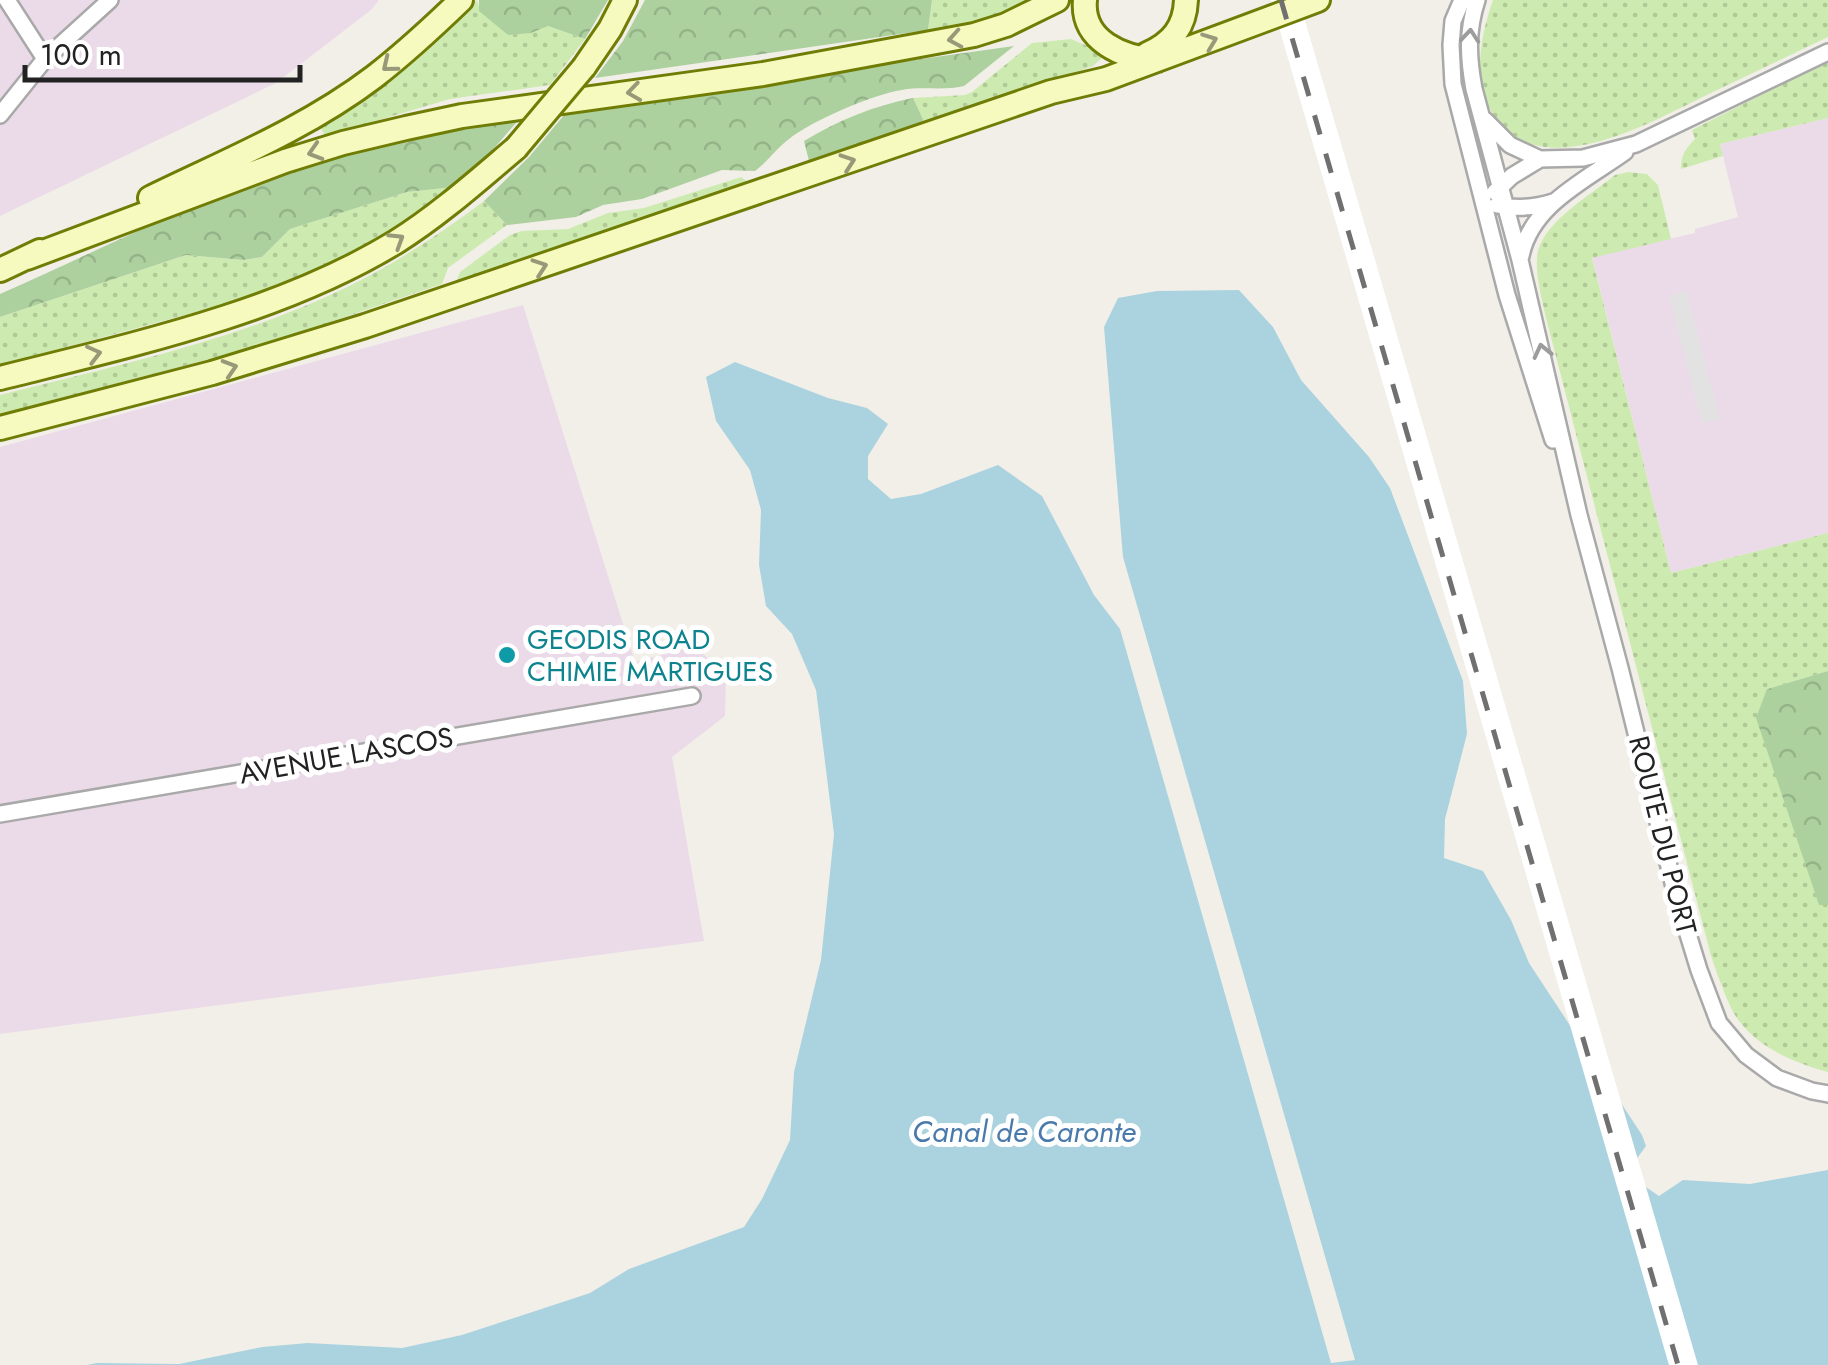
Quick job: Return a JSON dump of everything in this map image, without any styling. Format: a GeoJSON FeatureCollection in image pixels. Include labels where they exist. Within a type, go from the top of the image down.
{"type":"FeatureCollection","features":[{"type":"Feature","properties":{"kind":"street"},"geometry":{"type":"LineString","coordinates":[[7,0],[45,59]]}},
{"type":"Feature","properties":{"kind":"street"},"geometry":{"type":"LineString","coordinates":[[0,115],[45,59],[110,0]]}},
{"type":"Feature","properties":{"kind":"street"},"geometry":{"type":"LineString","coordinates":[[28,258],[324,110],[372,78],[461,0]]}},
{"type":"Feature","properties":{"kind":"street"},"geometry":{"type":"LineString","coordinates":[[0,378],[181,330],[290,293],[396,242],[460,197],[516,148],[584,66],[625,0]]}},
{"type":"Feature","properties":{"kind":"street"},"geometry":{"type":"LineString","coordinates":[[0,270],[285,161],[343,143],[462,116],[763,74],[974,36],[1006,26],[1057,0]]}},
{"type":"Feature","properties":{"kind":"street"},"geometry":{"type":"LineString","coordinates":[[1085,0],[1090,29],[1102,43],[1118,52],[1147,59]]}},
{"type":"Feature","properties":{"kind":"street"},"geometry":{"type":"LineString","coordinates":[[1147,59],[1178,32],[1186,0]]}},
{"type":"Feature","properties":{"kind":"street"},"geometry":{"type":"LineString","coordinates":[[0,428],[212,373],[365,326],[1318,0]]}},
{"type":"Feature","properties":{"kind":"street","name":"ROUTE DU PORT"},"geometry":{"type":"LineString","coordinates":[[1462,0],[1454,21],[1451,66],[1507,295],[1578,515]]}},
{"type":"Feature","properties":{"kind":"street","name":"ROUTE DU PORT"},"geometry":{"type":"LineString","coordinates":[[1477,0],[1468,60],[1520,260],[1578,515],[1699,970],[1719,1024],[1746,1055],[1776,1078],[1828,1094]]}},
{"type":"Feature","properties":{"kind":"street"},"geometry":{"type":"LineString","coordinates":[[1520,260],[1532,225],[1554,202],[1636,144],[1828,52]]}},
{"type":"Feature","properties":{"kind":"street"},"geometry":{"type":"LineString","coordinates":[[1482,117],[1510,145],[1540,159],[1583,158],[1636,144]]}},
{"type":"Feature","properties":{"kind":"street"},"geometry":{"type":"LineString","coordinates":[[1483,202],[1540,159]]}},
{"type":"Feature","properties":{"kind":"street"},"geometry":{"type":"LineString","coordinates":[[1483,202],[1536,207],[1554,202]]}},
{"type":"Feature","properties":{"kind":"street","name":"AVENUE LASCOS"},"geometry":{"type":"LineString","coordinates":[[0,814],[692,696]]}},
{"type":"Feature","properties":{"kind":"shaded area"},"geometry":{"type":"Polygon","coordinates":[[[0,0],[379,0],[276,83],[0,216],[0,0]]]}},
{"type":"Feature","properties":{"kind":"shaded area"},"geometry":{"type":"Polygon","coordinates":[[[1828,118],[1828,533],[1671,573],[1592,257],[1695,233],[1695,229],[1738,217],[1720,144],[1828,118]]]}},
{"type":"Feature","properties":{"kind":"shaded area"},"geometry":{"type":"Polygon","coordinates":[[[1686,291],[1720,419],[1702,423],[1669,296],[1686,291]]]}},
{"type":"Feature","properties":{"kind":"shaded area"},"geometry":{"type":"Polygon","coordinates":[[[523,305],[635,662],[695,646],[726,676],[725,716],[672,757],[704,941],[0,1034],[0,447],[523,305]]]}},
{"type":"Feature","properties":{"kind":"green space"},"geometry":{"type":"Polygon","coordinates":[[[477,0],[480,11],[531,33],[548,26],[585,39],[550,85],[450,99],[325,136],[321,128],[385,83],[477,0]]]}},
{"type":"Feature","properties":{"kind":"green space"},"geometry":{"type":"Polygon","coordinates":[[[479,0],[608,0],[585,39],[548,26],[531,33],[508,35],[479,11],[479,0]]]}},
{"type":"Feature","properties":{"kind":"green space"},"geometry":{"type":"Polygon","coordinates":[[[645,0],[932,0],[928,30],[595,78],[623,41],[645,0]]]}},
{"type":"Feature","properties":{"kind":"green space"},"geometry":{"type":"Polygon","coordinates":[[[932,0],[1032,0],[995,18],[928,30],[932,0]]]}},
{"type":"Feature","properties":{"kind":"green space"},"geometry":{"type":"Polygon","coordinates":[[[1493,0],[1828,0],[1828,37],[1628,132],[1566,147],[1537,145],[1512,134],[1485,98],[1480,56],[1493,0]]]}},
{"type":"Feature","properties":{"kind":"green space"},"geometry":{"type":"Polygon","coordinates":[[[1071,39],[1101,52],[1103,57],[1093,66],[921,126],[923,119],[913,98],[965,95],[1032,43],[1071,39]]]}},
{"type":"Feature","properties":{"kind":"green space"},"geometry":{"type":"Polygon","coordinates":[[[1014,46],[964,86],[890,93],[827,117],[789,139],[755,171],[722,170],[642,199],[603,205],[576,217],[507,225],[484,201],[529,157],[570,108],[1014,46]]]}},
{"type":"Feature","properties":{"kind":"green space"},"geometry":{"type":"Polygon","coordinates":[[[1828,61],[1828,118],[1720,144],[1723,156],[1681,169],[1684,152],[1695,139],[1692,130],[1828,61]]]}},
{"type":"Feature","properties":{"kind":"green space"},"geometry":{"type":"Polygon","coordinates":[[[913,98],[923,119],[921,126],[809,161],[804,141],[857,115],[913,98]]]}},
{"type":"Feature","properties":{"kind":"green space"},"geometry":{"type":"Polygon","coordinates":[[[521,117],[455,187],[407,192],[290,229],[262,257],[243,260],[186,255],[0,317],[0,294],[232,191],[374,145],[521,117]]]}},
{"type":"Feature","properties":{"kind":"green space"},"geometry":{"type":"Polygon","coordinates":[[[1647,174],[1658,185],[1671,239],[1592,258],[1671,573],[1828,533],[1828,671],[1767,689],[1819,905],[1828,905],[1828,1072],[1772,1050],[1749,1032],[1731,1008],[1720,982],[1545,314],[1537,266],[1542,240],[1570,209],[1615,175],[1647,174]]]}},
{"type":"Feature","properties":{"kind":"green space"},"geometry":{"type":"Polygon","coordinates":[[[741,177],[748,182],[456,282],[460,272],[510,235],[568,229],[608,213],[644,208],[741,177]]]}},
{"type":"Feature","properties":{"kind":"green space"},"geometry":{"type":"Polygon","coordinates":[[[455,187],[381,237],[313,272],[226,304],[0,365],[0,317],[186,255],[243,260],[262,257],[290,229],[407,192],[455,187]]]}},
{"type":"Feature","properties":{"kind":"green space"},"geometry":{"type":"Polygon","coordinates":[[[484,201],[507,225],[448,268],[442,284],[260,346],[0,414],[0,395],[208,341],[328,296],[409,253],[484,201]]]}},
{"type":"Feature","properties":{"kind":"green space"},"geometry":{"type":"Polygon","coordinates":[[[1828,671],[1828,905],[1819,905],[1756,718],[1767,689],[1828,671]]]}},
{"type":"Feature","properties":{"kind":"water","name":"Canal de Caronte"},"geometry":{"type":"Polygon","coordinates":[[[1239,290],[1273,327],[1301,380],[1369,457],[1390,488],[1463,681],[1467,734],[1445,819],[1444,858],[1483,871],[1511,920],[1529,963],[1642,1135],[1646,1146],[1630,1168],[1643,1185],[1659,1196],[1683,1180],[1750,1184],[1828,1170],[1828,1365],[87,1365],[179,1364],[262,1347],[308,1343],[402,1348],[462,1335],[590,1293],[629,1269],[744,1227],[790,1140],[794,1072],[821,960],[834,834],[816,690],[792,634],[766,606],[759,565],[761,510],[750,470],[716,421],[706,377],[735,362],[828,398],[867,408],[888,424],[868,456],[868,479],[891,499],[921,494],[998,465],[1042,496],[1094,595],[1120,629],[1331,1363],[1355,1360],[1123,557],[1104,327],[1118,298],[1157,291],[1239,290]]]}},
{"type":"Feature","properties":{"kind":"pier"},"geometry":{"type":"Polygon","coordinates":[[[1271,0],[1299,0],[1698,1365],[1669,1365],[1271,0]]]}},
{"type":"Feature","properties":{"kind":"railway"},"geometry":{"type":"LineString","coordinates":[[1281,0],[1678,1365]]}},
{"type":"Feature","properties":{"kind":"place","name":"GEODIS ROAD CHIMIE MARTIGUES"},"geometry":{"type":"Point","coordinates":[507,655]}}]}
